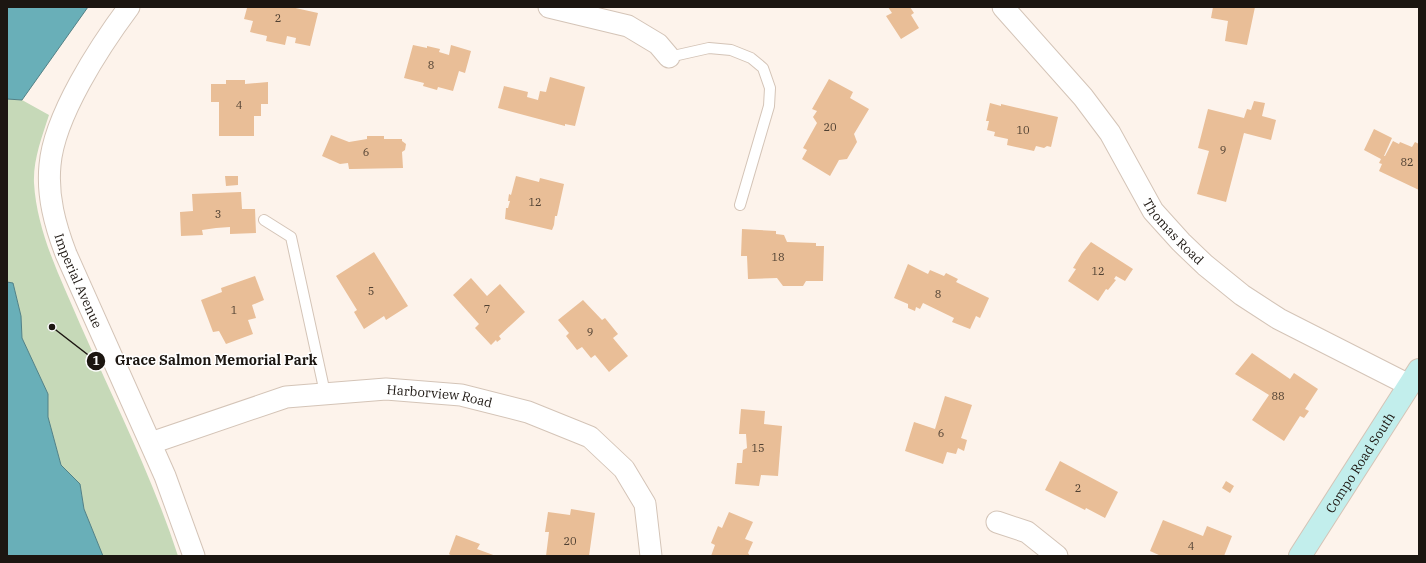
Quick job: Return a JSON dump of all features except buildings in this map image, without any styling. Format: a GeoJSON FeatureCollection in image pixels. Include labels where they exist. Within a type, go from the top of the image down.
{"type":"FeatureCollection","features":[{"type":"Feature","properties":{"kind":"main road","name":"Compo Road South"},"geometry":{"type":"LineString","coordinates":[[1300,556],[1414,377]]}},
{"type":"Feature","properties":{"kind":"street","name":"Imperial Avenue"},"geometry":{"type":"LineString","coordinates":[[129,7],[101,49],[67,111],[53,149],[50,182],[56,227],[66,254],[174,497],[194,556]]}},
{"type":"Feature","properties":{"kind":"street"},"geometry":{"type":"LineString","coordinates":[[549,7],[628,26],[658,44],[669,57]]}},
{"type":"Feature","properties":{"kind":"street","name":"Thomas Road"},"geometry":{"type":"LineString","coordinates":[[1003,7],[1064,74],[1099,117],[1121,152],[1153,211],[1195,256],[1221,279],[1263,310],[1414,377]]}},
{"type":"Feature","properties":{"kind":"street","name":"Harborview Road"},"geometry":{"type":"LineString","coordinates":[[151,443],[286,397],[386,389],[461,395],[528,412],[590,437],[624,468],[645,504],[650,556]]}},
{"type":"Feature","properties":{"kind":"street"},"geometry":{"type":"LineString","coordinates":[[997,522],[1027,532],[1057,556]]}},
{"type":"Feature","properties":{"kind":"lane"},"geometry":{"type":"LineString","coordinates":[[669,57],[709,48],[731,50],[751,58],[763,68],[770,88],[768,106],[740,205]]}},
{"type":"Feature","properties":{"kind":"lane"},"geometry":{"type":"LineString","coordinates":[[264,220],[292,237],[325,394]]}},
{"type":"Feature","properties":{"kind":"green space"},"geometry":{"type":"Polygon","coordinates":[[[7,99],[22,100],[49,115],[38,149],[34,174],[36,202],[45,238],[65,290],[145,468],[178,556],[103,556],[84,509],[80,484],[61,465],[48,417],[48,394],[22,338],[21,316],[13,283],[7,282],[7,99]]]}},
{"type":"Feature","properties":{"kind":"water"},"geometry":{"type":"Polygon","coordinates":[[[7,7],[88,7],[22,100],[7,99],[7,7]]]}},
{"type":"Feature","properties":{"kind":"water"},"geometry":{"type":"Polygon","coordinates":[[[7,282],[13,283],[21,316],[22,338],[48,394],[48,417],[61,465],[80,484],[84,509],[103,556],[7,556],[7,282]]]}},
{"type":"Feature","properties":{"kind":"place","name":"Grace Salmon Memorial Park"},"geometry":{"type":"Point","coordinates":[52,327]}}]}
